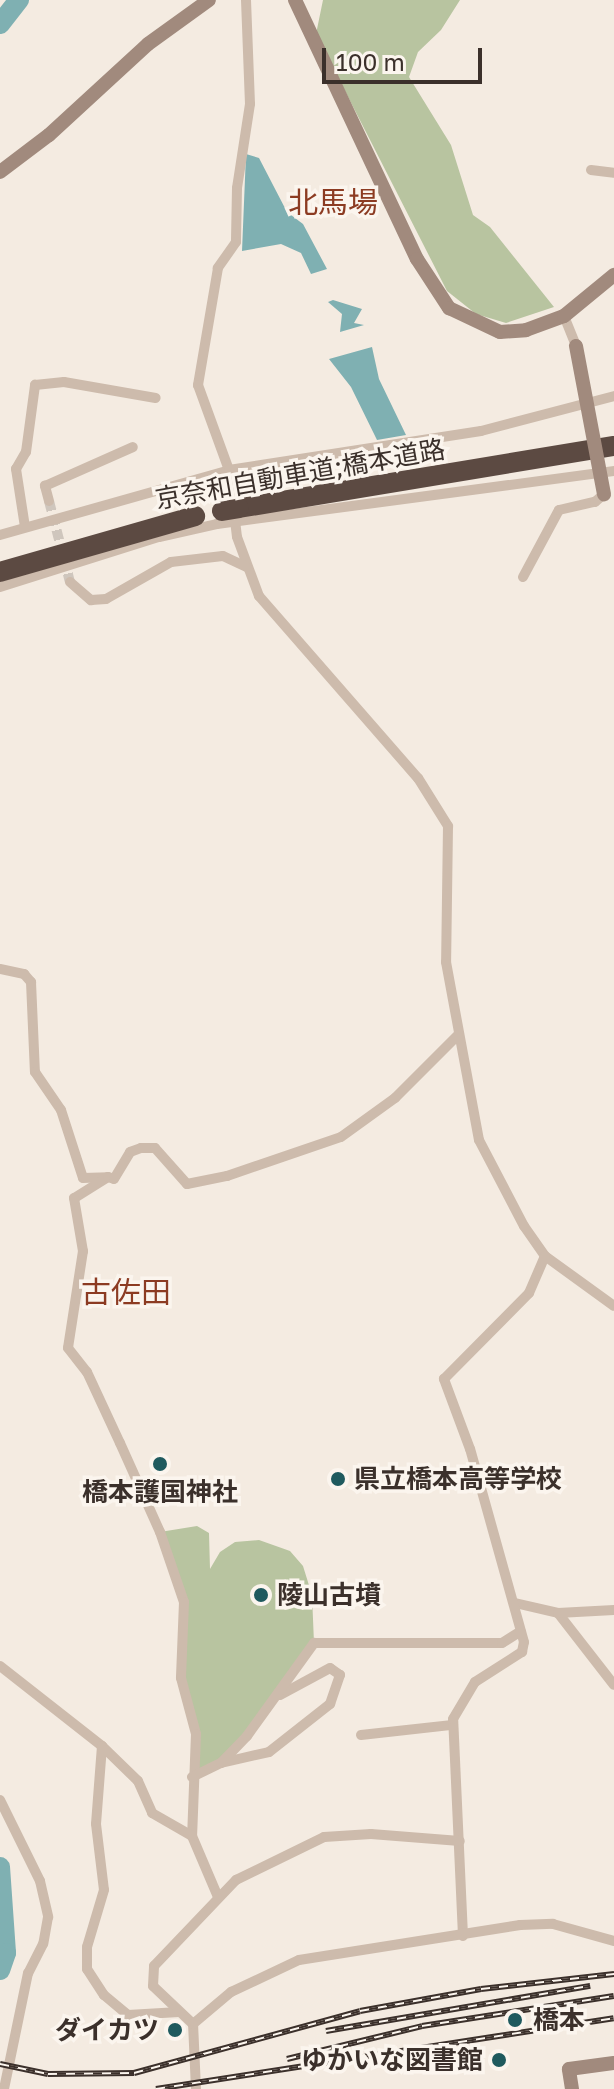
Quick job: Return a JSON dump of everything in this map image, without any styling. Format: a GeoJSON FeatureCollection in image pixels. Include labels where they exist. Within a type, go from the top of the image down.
{"type":"FeatureCollection","features":[{"type":"Feature","properties":{"kind":"highway","name":"京奈和自動車道;橋本道路"},"geometry":{"type":"LineString","coordinates":[[0,572],[195,516],[231,514],[369,486],[614,446]]}},
{"type":"Feature","properties":{"kind":"street"},"geometry":{"type":"LineString","coordinates":[[0,172],[49,135],[148,44],[209,0]]}},
{"type":"Feature","properties":{"kind":"street"},"geometry":{"type":"LineString","coordinates":[[246,0],[250,104],[237,188],[236,242],[218,268],[198,385],[229,470],[231,514],[259,596],[418,778],[448,826],[442,921],[457,1036],[479,1140],[524,1226],[545,1256],[614,1306]]}},
{"type":"Feature","properties":{"kind":"street"},"geometry":{"type":"LineString","coordinates":[[295,0],[436,293],[459,317],[500,332],[526,330],[564,316],[614,275]]}},
{"type":"Feature","properties":{"kind":"street"},"geometry":{"type":"LineString","coordinates":[[591,170],[614,173]]}},
{"type":"Feature","properties":{"kind":"street"},"geometry":{"type":"LineString","coordinates":[[523,577],[559,510],[595,502],[604,494],[576,346],[564,316]]}},
{"type":"Feature","properties":{"kind":"street"},"geometry":{"type":"LineString","coordinates":[[25,527],[16,469],[26,452],[35,385],[64,382],[156,398]]}},
{"type":"Feature","properties":{"kind":"street"},"geometry":{"type":"LineString","coordinates":[[0,535],[229,470],[445,437],[569,411],[614,396]]}},
{"type":"Feature","properties":{"kind":"street"},"geometry":{"type":"LineString","coordinates":[[49,501],[45,486],[133,447]]}},
{"type":"Feature","properties":{"kind":"street"},"geometry":{"type":"LineString","coordinates":[[0,587],[231,514],[614,471]]}},
{"type":"Feature","properties":{"kind":"street"},"geometry":{"type":"LineString","coordinates":[[70,582],[84,596],[106,599],[171,562],[223,556],[248,569]]}},
{"type":"Feature","properties":{"kind":"street"},"geometry":{"type":"LineString","coordinates":[[0,969],[24,974],[31,982],[35,1072],[61,1110],[83,1178],[114,1179],[130,1152],[155,1148],[187,1184],[227,1176],[341,1137],[395,1098],[457,1036]]}},
{"type":"Feature","properties":{"kind":"street"},"geometry":{"type":"LineString","coordinates":[[108,1177],[74,1198],[83,1251],[68,1348],[87,1372],[120,1443],[160,1532],[184,1602],[181,1678],[196,1734],[192,1836],[218,1897]]}},
{"type":"Feature","properties":{"kind":"street"},"geometry":{"type":"LineString","coordinates":[[463,1936],[452,1725],[475,1682],[522,1652],[515,1603],[470,1449],[444,1379],[529,1293],[545,1256]]}},
{"type":"Feature","properties":{"kind":"street"},"geometry":{"type":"LineString","coordinates":[[515,1603],[558,1613],[614,1610]]}},
{"type":"Feature","properties":{"kind":"street"},"geometry":{"type":"LineString","coordinates":[[558,1613],[614,1685]]}},
{"type":"Feature","properties":{"kind":"street"},"geometry":{"type":"LineString","coordinates":[[221,1763],[275,1698],[314,1643],[502,1643],[521,1631]]}},
{"type":"Feature","properties":{"kind":"street"},"geometry":{"type":"LineString","coordinates":[[0,1666],[102,1746],[138,1781],[152,1813],[192,1836]]}},
{"type":"Feature","properties":{"kind":"street"},"geometry":{"type":"LineString","coordinates":[[192,1777],[221,1763],[269,1752],[330,1704],[340,1675],[330,1668],[275,1698]]}},
{"type":"Feature","properties":{"kind":"street"},"geometry":{"type":"LineString","coordinates":[[361,1735],[452,1725]]}},
{"type":"Feature","properties":{"kind":"street"},"geometry":{"type":"LineString","coordinates":[[102,1746],[96,1824],[104,1890],[87,1947],[87,1969],[104,1995],[128,2015],[179,2012]]}},
{"type":"Feature","properties":{"kind":"street"},"geometry":{"type":"LineString","coordinates":[[0,1800],[40,1881],[48,1917],[43,1944],[28,1973],[4,2089]]}},
{"type":"Feature","properties":{"kind":"street"},"geometry":{"type":"LineString","coordinates":[[196,2089],[193,2024],[153,1986],[154,1966],[218,1897],[270,1860],[324,1837],[371,1834],[460,1841]]}},
{"type":"Feature","properties":{"kind":"street"},"geometry":{"type":"LineString","coordinates":[[193,2024],[231,1992],[299,1960],[553,1924],[614,1941]]}},
{"type":"Feature","properties":{"kind":"street"},"geometry":{"type":"LineString","coordinates":[[572,2089],[569,2069],[614,2063]]}},
{"type":"Feature","properties":{"kind":"green space"},"geometry":{"type":"Polygon","coordinates":[[[323,0],[460,0],[441,30],[418,52],[409,77],[451,145],[473,215],[490,227],[554,307],[506,323],[476,314],[447,291],[316,34],[323,0]]]}},
{"type":"Feature","properties":{"kind":"green space"},"geometry":{"type":"Polygon","coordinates":[[[197,1526],[209,1533],[210,1569],[220,1552],[235,1542],[259,1540],[290,1551],[303,1566],[312,1595],[314,1643],[221,1763],[192,1777],[196,1738],[181,1678],[184,1602],[160,1532],[197,1526]]]}},
{"type":"Feature","properties":{"kind":"water"},"geometry":{"type":"Polygon","coordinates":[[[246,154],[259,158],[287,212],[303,224],[327,269],[311,274],[301,253],[281,244],[242,251],[246,154]]]}},
{"type":"Feature","properties":{"kind":"water"},"geometry":{"type":"Polygon","coordinates":[[[333,300],[362,309],[354,323],[364,325],[340,332],[342,314],[328,302],[333,300]]]}},
{"type":"Feature","properties":{"kind":"water"},"geometry":{"type":"Polygon","coordinates":[[[372,347],[379,379],[406,435],[377,440],[351,387],[329,359],[372,347]]]}},
{"type":"Feature","properties":{"kind":"waterway"},"geometry":{"type":"LineString","coordinates":[[0,24],[19,0]]}},
{"type":"Feature","properties":{"kind":"waterway"},"geometry":{"type":"LineString","coordinates":[[0,1867],[6,1953],[0,1970]]}},
{"type":"Feature","properties":{"kind":"tunnel"},"geometry":{"type":"LineString","coordinates":[[49,501],[70,582]]}},
{"type":"Feature","properties":{"kind":"railway"},"geometry":{"type":"LineString","coordinates":[[0,2064],[48,2074],[134,2073],[360,2011],[481,1989],[614,1974]]}},
{"type":"Feature","properties":{"kind":"railway"},"geometry":{"type":"LineString","coordinates":[[326,2031],[590,1986]]}},
{"type":"Feature","properties":{"kind":"railway"},"geometry":{"type":"LineString","coordinates":[[287,2059],[422,2026],[614,1996]]}},
{"type":"Feature","properties":{"kind":"railway"},"geometry":{"type":"LineString","coordinates":[[156,2089],[614,2018]]}},
{"type":"Feature","properties":{"kind":"place","name":"橋本護国神社"},"geometry":{"type":"Point","coordinates":[160,1464]}},
{"type":"Feature","properties":{"kind":"place","name":"県立橋本高等学校"},"geometry":{"type":"Point","coordinates":[338,1479]}},
{"type":"Feature","properties":{"kind":"place","name":"陵山古墳"},"geometry":{"type":"Point","coordinates":[261,1595]}},
{"type":"Feature","properties":{"kind":"place","name":"橋本"},"geometry":{"type":"Point","coordinates":[515,2020]}},
{"type":"Feature","properties":{"kind":"place","name":"ダイカツ"},"geometry":{"type":"Point","coordinates":[175,2030]}},
{"type":"Feature","properties":{"kind":"place","name":"ゆかいな図書館"},"geometry":{"type":"Point","coordinates":[499,2060]}},
{"type":"Feature","properties":{"kind":"district","name":"北馬場"},"geometry":{"type":"Point","coordinates":[333,202]}},
{"type":"Feature","properties":{"kind":"district","name":"古佐田"},"geometry":{"type":"Point","coordinates":[126,1292]}}]}
